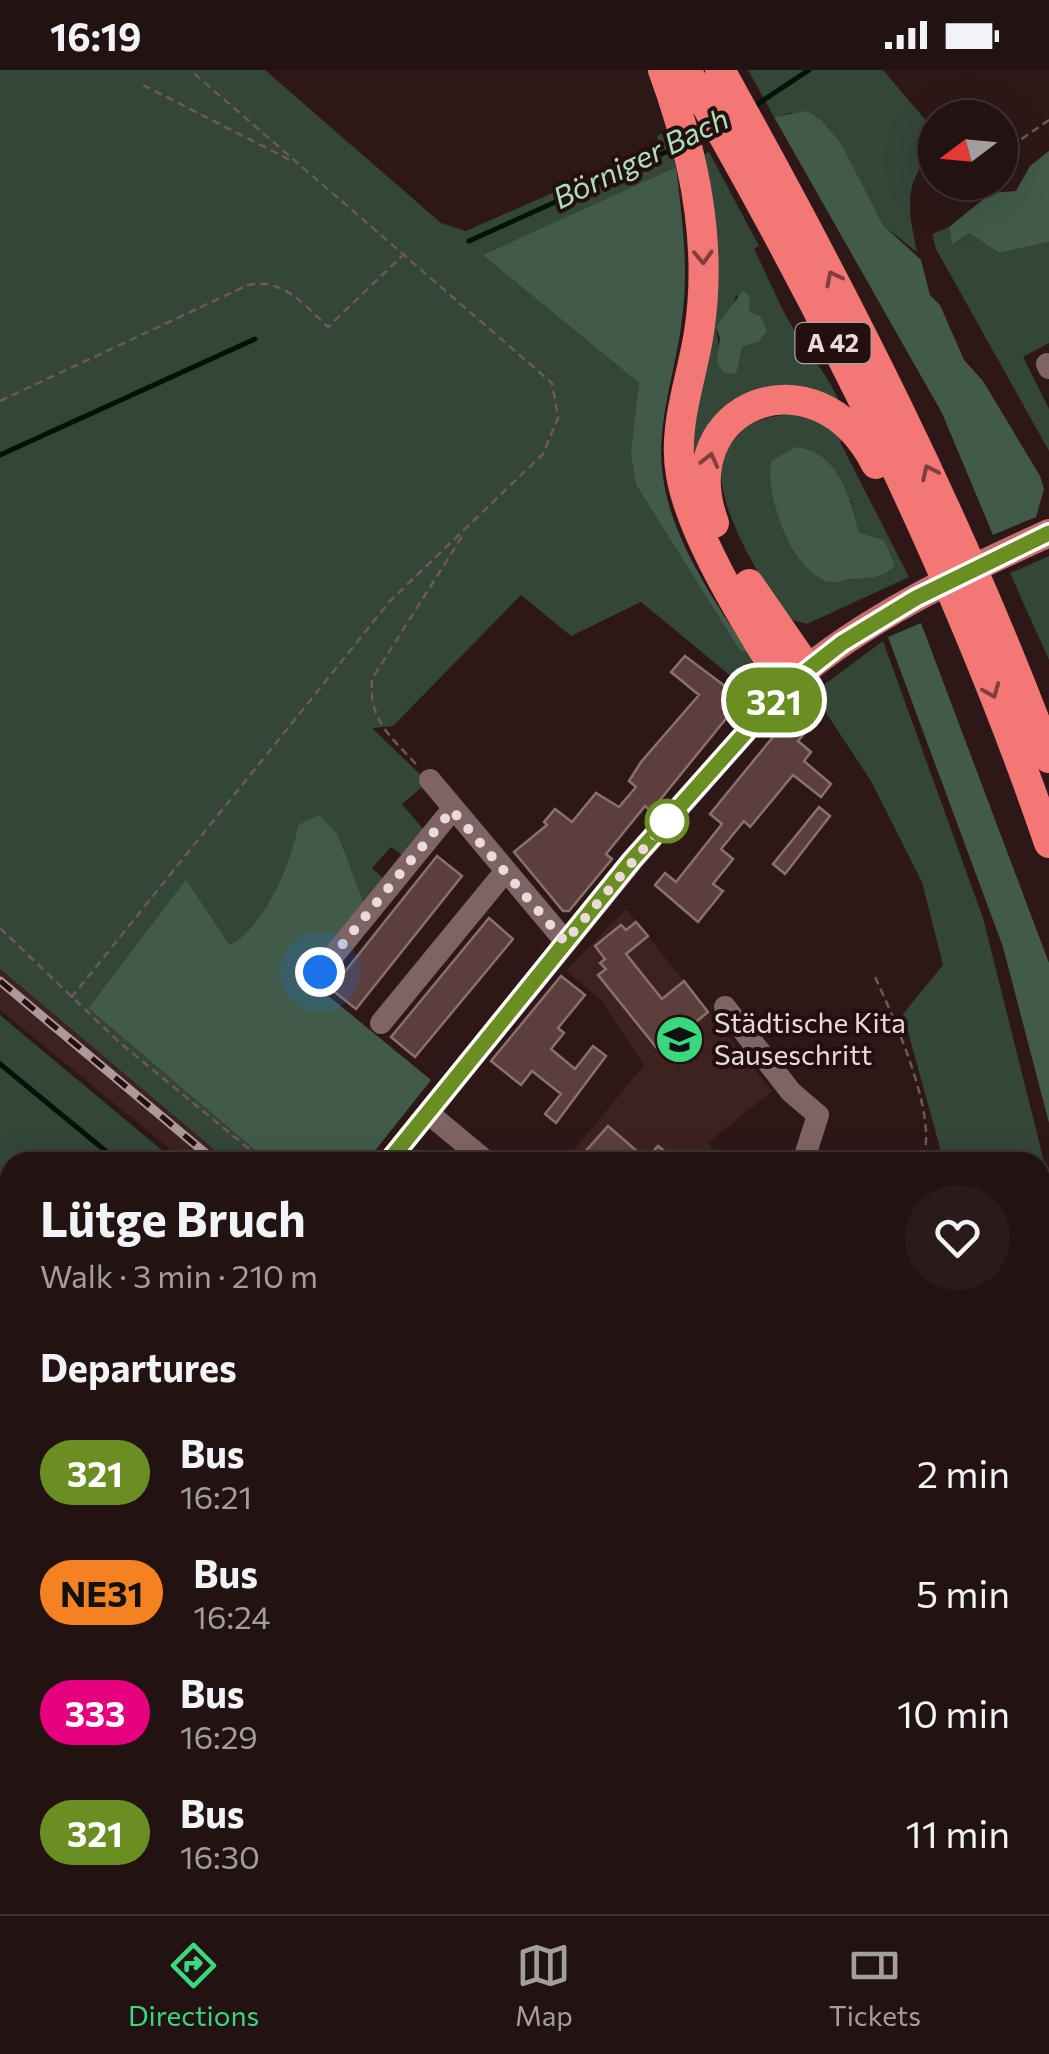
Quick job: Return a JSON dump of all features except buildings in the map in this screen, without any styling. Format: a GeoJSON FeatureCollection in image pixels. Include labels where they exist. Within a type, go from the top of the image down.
{"type":"FeatureCollection","features":[{"type":"Feature","properties":{"kind":"highway"},"geometry":{"type":"LineString","coordinates":[[663,70],[690,160],[700,212],[704,286],[680,434],[680,475],[701,534],[796,678]]}},
{"type":"Feature","properties":{"kind":"highway","name":"A 42"},"geometry":{"type":"LineString","coordinates":[[686,70],[723,105],[740,136],[868,411],[968,594],[1049,758]]}},
{"type":"Feature","properties":{"kind":"highway","name":"A 42"},"geometry":{"type":"LineString","coordinates":[[720,70],[723,105]]}},
{"type":"Feature","properties":{"kind":"highway"},"geometry":{"type":"LineString","coordinates":[[796,678],[708,507],[706,466],[721,432],[738,415],[758,404],[802,398],[840,415],[859,434],[902,517],[944,552]]}},
{"type":"Feature","properties":{"kind":"highway","name":"A 42"},"geometry":{"type":"LineString","coordinates":[[968,594],[1049,843]]}},
{"type":"Feature","properties":{"kind":"main road"},"geometry":{"type":"LineString","coordinates":[[796,678],[916,598],[1049,533]]}},
{"type":"Feature","properties":{"kind":"street"},"geometry":{"type":"LineString","coordinates":[[396,1152],[565,942],[796,678]]}},
{"type":"Feature","properties":{"kind":"street"},"geometry":{"type":"LineString","coordinates":[[430,780],[565,942]]}},
{"type":"Feature","properties":{"kind":"street"},"geometry":{"type":"LineString","coordinates":[[320,972],[452,810]]}},
{"type":"Feature","properties":{"kind":"street"},"geometry":{"type":"LineString","coordinates":[[380,1023],[504,873]]}},
{"type":"Feature","properties":{"kind":"street"},"geometry":{"type":"LineString","coordinates":[[725,1007],[791,1092],[818,1115],[806,1152]]}},
{"type":"Feature","properties":{"kind":"street"},"geometry":{"type":"LineString","coordinates":[[428,1113],[474,1152]]}},
{"type":"Feature","properties":{"kind":"path"},"geometry":{"type":"LineString","coordinates":[[71,998],[390,601],[543,454],[558,418],[552,384],[190,70]]}},
{"type":"Feature","properties":{"kind":"path"},"geometry":{"type":"LineString","coordinates":[[143,85],[298,164]]}},
{"type":"Feature","properties":{"kind":"path"},"geometry":{"type":"LineString","coordinates":[[1018,142],[1049,120]]}},
{"type":"Feature","properties":{"kind":"path"},"geometry":{"type":"LineString","coordinates":[[0,401],[248,286],[266,282],[283,287],[328,327],[402,256]]}},
{"type":"Feature","properties":{"kind":"path"},"geometry":{"type":"LineString","coordinates":[[430,780],[375,720],[372,679],[464,534]]}},
{"type":"Feature","properties":{"kind":"path"},"geometry":{"type":"LineString","coordinates":[[0,928],[71,998],[253,1152]]}},
{"type":"Feature","properties":{"kind":"path"},"geometry":{"type":"LineString","coordinates":[[875,977],[895,1019],[914,1081],[926,1132],[923,1152]]}},
{"type":"Feature","properties":{"kind":"shaded area","name":"Städtische Kita Sauseschritt"},"geometry":{"type":"Polygon","coordinates":[[[626,909],[772,1091],[708,1143],[715,1152],[572,1152],[644,1065],[601,1000],[566,971],[626,909]]]}},
{"type":"Feature","properties":{"kind":"shaded area"},"geometry":{"type":"Polygon","coordinates":[[[0,969],[217,1152],[174,1152],[0,1010],[0,969]]]}},
{"type":"Feature","properties":{"kind":"green space"},"geometry":{"type":"Polygon","coordinates":[[[0,70],[265,70],[441,223],[466,231],[659,146],[657,136],[666,132],[676,167],[484,255],[639,383],[632,452],[636,485],[740,651],[750,654],[756,674],[749,691],[641,602],[571,636],[521,595],[393,726],[372,728],[428,782],[402,804],[428,835],[408,859],[391,847],[372,868],[384,879],[364,903],[338,835],[299,825],[275,893],[254,925],[231,946],[186,881],[88,1008],[257,1152],[217,1152],[0,969],[0,70]]]}},
{"type":"Feature","properties":{"kind":"green space"},"geometry":{"type":"Polygon","coordinates":[[[748,70],[883,70],[918,111],[918,172],[910,199],[917,252],[883,225],[852,168],[791,113],[774,117],[748,70]]]}},
{"type":"Feature","properties":{"kind":"green space"},"geometry":{"type":"Polygon","coordinates":[[[807,111],[822,121],[841,144],[883,225],[921,260],[930,295],[940,305],[964,360],[983,381],[1040,476],[1044,489],[1036,517],[993,535],[942,413],[774,117],[807,111]]]}},
{"type":"Feature","properties":{"kind":"green space"},"geometry":{"type":"Polygon","coordinates":[[[1049,151],[1049,242],[999,253],[969,233],[952,245],[949,227],[982,200],[1018,200],[1018,187],[1030,166],[1049,151]]]}},
{"type":"Feature","properties":{"kind":"green space"},"geometry":{"type":"Polygon","coordinates":[[[709,152],[759,246],[754,249],[782,309],[839,401],[777,393],[690,487],[697,157],[709,152]],[[736,295],[733,308],[716,328],[720,353],[737,359],[742,347],[758,342],[749,312],[736,295]]]}},
{"type":"Feature","properties":{"kind":"green space"},"geometry":{"type":"Polygon","coordinates":[[[676,167],[685,281],[664,418],[663,477],[685,547],[750,654],[740,651],[636,485],[631,452],[639,383],[483,255],[676,167]]]}},
{"type":"Feature","properties":{"kind":"green space"},"geometry":{"type":"Polygon","coordinates":[[[949,227],[952,244],[969,233],[999,253],[1049,242],[1049,343],[1023,357],[1049,409],[1049,451],[936,249],[932,234],[949,227]]]}},
{"type":"Feature","properties":{"kind":"green space"},"geometry":{"type":"Polygon","coordinates":[[[743,291],[750,297],[749,312],[760,316],[767,331],[758,342],[742,347],[736,374],[724,373],[717,363],[720,338],[716,327],[743,291]]]}},
{"type":"Feature","properties":{"kind":"green space"},"geometry":{"type":"Polygon","coordinates":[[[806,413],[845,438],[840,442],[909,577],[807,624],[789,619],[780,611],[746,551],[722,487],[722,459],[734,436],[761,420],[806,413]],[[850,499],[830,583],[855,579],[859,533],[850,499]]]}},
{"type":"Feature","properties":{"kind":"green space"},"geometry":{"type":"Polygon","coordinates":[[[796,447],[810,450],[832,466],[846,491],[859,533],[884,540],[895,566],[875,577],[831,582],[815,575],[803,563],[784,531],[770,476],[771,461],[796,447]]]}},
{"type":"Feature","properties":{"kind":"green space"},"geometry":{"type":"Polygon","coordinates":[[[1049,556],[1049,660],[1010,573],[1049,556]]]}},
{"type":"Feature","properties":{"kind":"green space"},"geometry":{"type":"Polygon","coordinates":[[[921,623],[1049,963],[1049,1123],[1003,947],[888,637],[921,623]]]}},
{"type":"Feature","properties":{"kind":"green space"},"geometry":{"type":"Polygon","coordinates":[[[883,641],[983,918],[1041,1152],[941,1152],[903,1014],[943,965],[922,882],[871,781],[813,693],[883,641]]]}},
{"type":"Feature","properties":{"kind":"green space"},"geometry":{"type":"Polygon","coordinates":[[[319,815],[338,835],[364,903],[309,980],[431,1080],[374,1152],[257,1152],[88,1008],[186,880],[230,945],[242,937],[274,892],[290,857],[298,825],[319,815]]]}},
{"type":"Feature","properties":{"kind":"green space"},"geometry":{"type":"Polygon","coordinates":[[[0,1015],[164,1152],[0,1152],[0,1015]]]}},
{"type":"Feature","properties":{"kind":"waterway","name":"Börniger Bach"},"geometry":{"type":"LineString","coordinates":[[753,107],[809,70]]}},
{"type":"Feature","properties":{"kind":"waterway","name":"Börniger Bach"},"geometry":{"type":"LineString","coordinates":[[469,241],[677,147]]}},
{"type":"Feature","properties":{"kind":"waterway","name":"Börniger Bach"},"geometry":{"type":"LineString","coordinates":[[0,455],[255,339]]}},
{"type":"Feature","properties":{"kind":"waterway"},"geometry":{"type":"LineString","coordinates":[[0,1064],[107,1152]]}},
{"type":"Feature","properties":{"kind":"railway"},"geometry":{"type":"LineString","coordinates":[[0,981],[204,1152]]}},
{"type":"Feature","properties":{"kind":"bus line","name":"321"},"geometry":{"type":"LineString","coordinates":[[396,1152],[632,860],[786,687],[869,625],[1049,533]]}},
{"type":"Feature","properties":{"kind":"place","name":"Städtische Kita Sauseschritt"},"geometry":{"type":"Point","coordinates":[679,1039]}},
{"type":"Feature","properties":{"kind":"route"},"geometry":{"type":"LineString","coordinates":[[320,972],[452,810],[565,942],[667,821]]}}]}
